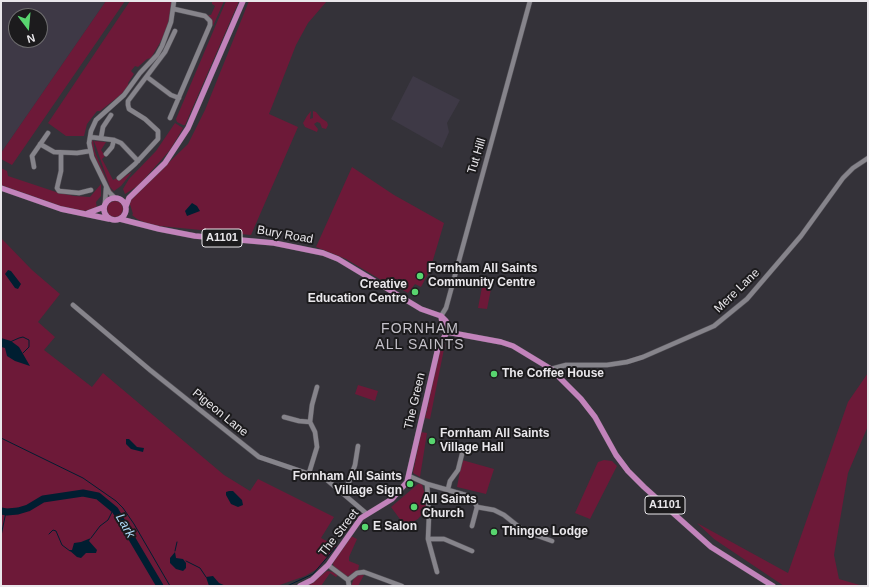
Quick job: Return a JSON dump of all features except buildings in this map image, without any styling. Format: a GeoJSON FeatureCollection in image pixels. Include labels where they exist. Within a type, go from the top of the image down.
{"type":"FeatureCollection","features":[{"type":"Feature","properties":{"kind":"main road"},"geometry":{"type":"LineString","coordinates":[[1,188],[61,209],[109,219],[120,219],[126,208],[127,201],[134,192],[166,163],[188,128],[242,1]]}},
{"type":"Feature","properties":{"kind":"main road"},"geometry":{"type":"LineString","coordinates":[[86,214],[116,198],[134,192]]}},
{"type":"Feature","properties":{"kind":"main road"},"geometry":{"type":"LineString","coordinates":[[116,198],[123,201],[126,208]]}},
{"type":"Feature","properties":{"kind":"main road"},"geometry":{"type":"LineString","coordinates":[[104,205],[104,214],[109,219]]}},
{"type":"Feature","properties":{"kind":"main road","name":"Bury Road"},"geometry":{"type":"LineString","coordinates":[[126,208],[129,215],[140,224]]}},
{"type":"Feature","properties":{"kind":"main road","name":"Bury Road"},"geometry":{"type":"LineString","coordinates":[[120,219],[159,230],[194,236],[274,243],[323,253],[338,259],[421,309],[441,316]]}},
{"type":"Feature","properties":{"kind":"main road"},"geometry":{"type":"LineString","coordinates":[[441,316],[448,326],[447,332]]}},
{"type":"Feature","properties":{"kind":"main road","name":"A1101"},"geometry":{"type":"LineString","coordinates":[[447,332],[501,342],[513,346],[551,369],[581,399],[595,417],[616,455],[628,471],[644,487],[711,548],[774,586]]}},
{"type":"Feature","properties":{"kind":"main road","name":"The Green"},"geometry":{"type":"LineString","coordinates":[[409,476],[437,351],[447,332]]}},
{"type":"Feature","properties":{"kind":"main road","name":"The Street"},"geometry":{"type":"LineString","coordinates":[[300,586],[312,580],[328,565],[356,525],[367,514],[392,499],[404,487],[409,476]]}},
{"type":"Feature","properties":{"kind":"street"},"geometry":{"type":"LineString","coordinates":[[116,198],[109,192],[90,151],[90,137],[96,120],[124,95],[140,73],[157,55],[167,35],[174,8],[174,1]]}},
{"type":"Feature","properties":{"kind":"street","name":"Tut Hill"},"geometry":{"type":"LineString","coordinates":[[441,316],[446,308],[530,1]]}},
{"type":"Feature","properties":{"kind":"street"},"geometry":{"type":"LineString","coordinates":[[170,118],[210,25],[208,18],[199,13],[174,8]]}},
{"type":"Feature","properties":{"kind":"street"},"geometry":{"type":"LineString","coordinates":[[119,178],[152,147],[160,133],[145,119],[129,109],[128,101],[167,53],[175,30]]}},
{"type":"Feature","properties":{"kind":"street"},"geometry":{"type":"LineString","coordinates":[[148,77],[171,95],[179,98]]}},
{"type":"Feature","properties":{"kind":"street"},"geometry":{"type":"LineString","coordinates":[[101,138],[103,127],[111,115]]}},
{"type":"Feature","properties":{"kind":"street"},"geometry":{"type":"LineString","coordinates":[[34,167],[32,156],[48,133]]}},
{"type":"Feature","properties":{"kind":"street"},"geometry":{"type":"LineString","coordinates":[[90,137],[114,140],[121,143],[138,161]]}},
{"type":"Feature","properties":{"kind":"street"},"geometry":{"type":"LineString","coordinates":[[106,154],[112,148],[114,140]]}},
{"type":"Feature","properties":{"kind":"street"},"geometry":{"type":"LineString","coordinates":[[40,144],[49,150],[61,153],[90,151]]}},
{"type":"Feature","properties":{"kind":"street"},"geometry":{"type":"LineString","coordinates":[[61,153],[61,171],[57,188],[59,191],[79,193],[91,190]]}},
{"type":"Feature","properties":{"kind":"street","name":"Mere Lane"},"geometry":{"type":"LineString","coordinates":[[551,369],[566,365],[607,365],[627,362],[643,357],[714,326],[747,299],[801,236],[844,178],[853,168],[868,158]]}},
{"type":"Feature","properties":{"kind":"street"},"geometry":{"type":"LineString","coordinates":[[104,205],[105,184]]}},
{"type":"Feature","properties":{"kind":"street","name":"Pigeon Lane"},"geometry":{"type":"LineString","coordinates":[[73,305],[150,370],[259,457],[327,480],[343,492],[367,514]]}},
{"type":"Feature","properties":{"kind":"street"},"geometry":{"type":"LineString","coordinates":[[309,473],[317,447],[310,422],[312,405],[317,387]]}},
{"type":"Feature","properties":{"kind":"street"},"geometry":{"type":"LineString","coordinates":[[284,417],[310,422]]}},
{"type":"Feature","properties":{"kind":"street"},"geometry":{"type":"LineString","coordinates":[[343,492],[349,482],[355,465],[358,446]]}},
{"type":"Feature","properties":{"kind":"street"},"geometry":{"type":"LineString","coordinates":[[448,489],[450,481],[458,470],[462,454],[467,448]]}},
{"type":"Feature","properties":{"kind":"street"},"geometry":{"type":"LineString","coordinates":[[409,476],[427,484],[469,496],[473,499],[477,507],[472,526]]}},
{"type":"Feature","properties":{"kind":"street"},"geometry":{"type":"LineString","coordinates":[[427,484],[429,516],[428,539],[437,572]]}},
{"type":"Feature","properties":{"kind":"street"},"geometry":{"type":"LineString","coordinates":[[477,507],[494,510],[504,515],[524,531],[552,541]]}},
{"type":"Feature","properties":{"kind":"street"},"geometry":{"type":"LineString","coordinates":[[428,539],[444,539],[472,551]]}},
{"type":"Feature","properties":{"kind":"street"},"geometry":{"type":"LineString","coordinates":[[328,565],[348,580],[349,586]]}},
{"type":"Feature","properties":{"kind":"street"},"geometry":{"type":"LineString","coordinates":[[348,580],[357,573],[364,572],[402,586]]}},
{"type":"Feature","properties":{"kind":"shaded area"},"geometry":{"type":"Polygon","coordinates":[[[1,1],[106,1],[1,153],[1,1]]]}},
{"type":"Feature","properties":{"kind":"shaded area"},"geometry":{"type":"Polygon","coordinates":[[[106,1],[125,1],[12,165],[1,159],[1,153],[106,1]]]}},
{"type":"Feature","properties":{"kind":"shaded area"},"geometry":{"type":"Polygon","coordinates":[[[130,1],[172,1],[171,12],[165,34],[151,58],[147,59],[138,67],[135,66],[131,71],[134,74],[128,83],[129,86],[123,93],[100,111],[97,111],[87,124],[84,136],[66,136],[48,123],[130,1]]]}},
{"type":"Feature","properties":{"kind":"shaded area"},"geometry":{"type":"Polygon","coordinates":[[[212,1],[224,1],[213,26],[211,18],[208,15],[211,15],[215,6],[212,4],[212,1]]]}},
{"type":"Feature","properties":{"kind":"shaded area"},"geometry":{"type":"Polygon","coordinates":[[[226,1],[239,1],[185,125],[183,125],[177,122],[176,119],[226,1]]]}},
{"type":"Feature","properties":{"kind":"shaded area"},"geometry":{"type":"Polygon","coordinates":[[[249,1],[327,1],[308,23],[296,45],[269,114],[298,127],[251,235],[150,225],[137,219],[132,215],[129,201],[188,144],[205,110],[249,1]]]}},
{"type":"Feature","properties":{"kind":"shaded area"},"geometry":{"type":"Polygon","coordinates":[[[413,76],[460,100],[447,123],[449,132],[442,148],[391,119],[413,76]]]}},
{"type":"Feature","properties":{"kind":"shaded area"},"geometry":{"type":"Polygon","coordinates":[[[311,111],[310,119],[313,118],[313,111],[316,112],[327,122],[328,125],[326,129],[322,128],[320,123],[317,122],[314,124],[318,129],[317,132],[305,127],[303,123],[311,111]]]}},
{"type":"Feature","properties":{"kind":"shaded area"},"geometry":{"type":"Polygon","coordinates":[[[175,123],[183,128],[170,150],[139,185],[125,194],[123,189],[129,179],[156,151],[175,123]]]}},
{"type":"Feature","properties":{"kind":"shaded area"},"geometry":{"type":"Polygon","coordinates":[[[93,140],[95,152],[113,192],[111,193],[94,154],[91,142],[93,140]]]}},
{"type":"Feature","properties":{"kind":"shaded area"},"geometry":{"type":"Polygon","coordinates":[[[94,141],[106,142],[101,150],[105,156],[102,159],[113,180],[117,178],[119,180],[132,172],[121,186],[114,191],[110,187],[94,141]]]}},
{"type":"Feature","properties":{"kind":"shaded area"},"geometry":{"type":"Polygon","coordinates":[[[352,167],[394,195],[444,223],[430,270],[421,287],[415,284],[408,293],[401,289],[398,290],[346,259],[316,247],[352,167]]]}},
{"type":"Feature","properties":{"kind":"shaded area"},"geometry":{"type":"Polygon","coordinates":[[[1,168],[7,171],[8,176],[56,192],[74,196],[90,197],[101,184],[101,196],[96,202],[97,209],[83,211],[63,207],[1,185],[1,168]]]}},
{"type":"Feature","properties":{"kind":"shaded area"},"geometry":{"type":"Polygon","coordinates":[[[112,201],[118,201],[123,206],[121,215],[118,217],[112,217],[107,212],[107,206],[112,201]]]}},
{"type":"Feature","properties":{"kind":"shaded area"},"geometry":{"type":"Polygon","coordinates":[[[1,238],[32,270],[60,294],[38,322],[55,337],[44,350],[92,387],[103,373],[224,475],[250,491],[258,479],[334,517],[321,538],[336,546],[319,568],[305,576],[277,586],[1,586],[1,238]]]}},
{"type":"Feature","properties":{"kind":"shaded area"},"geometry":{"type":"Polygon","coordinates":[[[482,287],[491,289],[487,309],[478,308],[482,287]]]}},
{"type":"Feature","properties":{"kind":"shaded area"},"geometry":{"type":"Polygon","coordinates":[[[443,344],[445,344],[430,419],[425,418],[440,349],[443,344]]]}},
{"type":"Feature","properties":{"kind":"shaded area"},"geometry":{"type":"Polygon","coordinates":[[[868,373],[868,426],[848,473],[834,555],[839,579],[863,586],[784,586],[714,539],[697,523],[788,573],[848,402],[868,373]]]}},
{"type":"Feature","properties":{"kind":"shaded area"},"geometry":{"type":"Polygon","coordinates":[[[358,385],[378,391],[375,401],[355,394],[358,385]]]}},
{"type":"Feature","properties":{"kind":"shaded area"},"geometry":{"type":"Polygon","coordinates":[[[421,432],[427,433],[420,477],[413,473],[421,432]]]}},
{"type":"Feature","properties":{"kind":"shaded area"},"geometry":{"type":"Polygon","coordinates":[[[462,460],[494,469],[486,494],[457,487],[462,460]]]}},
{"type":"Feature","properties":{"kind":"shaded area"},"geometry":{"type":"Polygon","coordinates":[[[604,460],[612,461],[617,466],[590,519],[575,513],[598,462],[604,460]]]}},
{"type":"Feature","properties":{"kind":"shaded area"},"geometry":{"type":"Polygon","coordinates":[[[418,484],[422,484],[427,502],[427,508],[418,519],[405,526],[391,507],[418,484]]]}},
{"type":"Feature","properties":{"kind":"shaded area"},"geometry":{"type":"Polygon","coordinates":[[[351,536],[357,539],[349,557],[349,561],[359,565],[358,571],[347,577],[334,569],[333,563],[344,543],[346,544],[351,536]]]}},
{"type":"Feature","properties":{"kind":"shaded area"},"geometry":{"type":"Polygon","coordinates":[[[327,571],[338,575],[336,577],[330,573],[321,586],[307,586],[327,571]]]}},
{"type":"Feature","properties":{"kind":"shaded area"},"geometry":{"type":"Polygon","coordinates":[[[365,573],[358,586],[351,586],[355,576],[365,573]]]}},
{"type":"Feature","properties":{"kind":"water"},"geometry":{"type":"Polygon","coordinates":[[[192,203],[197,206],[200,211],[187,216],[185,211],[192,203]]]}},
{"type":"Feature","properties":{"kind":"water"},"geometry":{"type":"Polygon","coordinates":[[[8,270],[11,271],[21,284],[18,289],[15,288],[5,274],[8,270]]]}},
{"type":"Feature","properties":{"kind":"water"},"geometry":{"type":"Polygon","coordinates":[[[1,338],[11,341],[19,347],[30,366],[15,361],[7,356],[5,348],[1,347],[1,338]]]}},
{"type":"Feature","properties":{"kind":"water"},"geometry":{"type":"Polygon","coordinates":[[[126,439],[129,439],[137,447],[144,448],[143,452],[131,449],[126,444],[126,439]]]}},
{"type":"Feature","properties":{"kind":"water"},"geometry":{"type":"Polygon","coordinates":[[[233,491],[242,500],[243,505],[238,507],[231,504],[226,495],[226,492],[233,491]]]}},
{"type":"Feature","properties":{"kind":"water"},"geometry":{"type":"Polygon","coordinates":[[[91,538],[89,541],[97,550],[96,553],[86,553],[81,558],[77,557],[69,550],[72,550],[74,543],[91,538]]]}},
{"type":"Feature","properties":{"kind":"water"},"geometry":{"type":"Polygon","coordinates":[[[175,552],[176,558],[183,559],[186,563],[186,568],[183,571],[176,569],[170,563],[170,558],[175,552]]]}},
{"type":"Feature","properties":{"kind":"water"},"geometry":{"type":"Polygon","coordinates":[[[213,576],[219,583],[226,586],[209,586],[206,577],[213,576]]]}},
{"type":"Feature","properties":{"kind":"waterway"},"geometry":{"type":"LineString","coordinates":[[10,342],[23,337],[29,340],[29,347],[23,353]]}},
{"type":"Feature","properties":{"kind":"waterway"},"geometry":{"type":"LineString","coordinates":[[1,438],[83,478],[116,501],[134,524],[170,586]]}},
{"type":"Feature","properties":{"kind":"waterway","name":"Lark"},"geometry":{"type":"LineString","coordinates":[[1,511],[18,511],[28,508],[43,499],[83,493],[98,496],[115,510],[160,586]]}},
{"type":"Feature","properties":{"kind":"waterway"},"geometry":{"type":"LineString","coordinates":[[91,538],[100,526],[108,520],[113,510],[115,510]]}},
{"type":"Feature","properties":{"kind":"waterway"},"geometry":{"type":"LineString","coordinates":[[1,536],[6,512]]}},
{"type":"Feature","properties":{"kind":"waterway"},"geometry":{"type":"LineString","coordinates":[[49,534],[53,530],[56,531],[62,545],[70,551]]}},
{"type":"Feature","properties":{"kind":"waterway"},"geometry":{"type":"LineString","coordinates":[[175,551],[177,542]]}},
{"type":"Feature","properties":{"kind":"waterway"},"geometry":{"type":"LineString","coordinates":[[287,586],[313,574],[336,547]]}},
{"type":"Feature","properties":{"kind":"waterway"},"geometry":{"type":"LineString","coordinates":[[186,561],[200,568],[206,577]]}},
{"type":"Feature","properties":{"kind":"place","name":"Fornham All Saints Community Centre"},"geometry":{"type":"Point","coordinates":[420,276]}},
{"type":"Feature","properties":{"kind":"place","name":"Creative Education Centre"},"geometry":{"type":"Point","coordinates":[415,292]}},
{"type":"Feature","properties":{"kind":"place","name":"The Coffee House"},"geometry":{"type":"Point","coordinates":[494,374]}},
{"type":"Feature","properties":{"kind":"place","name":"Fornham All Saints Village Hall"},"geometry":{"type":"Point","coordinates":[432,441]}},
{"type":"Feature","properties":{"kind":"place","name":"Fornham All Saints Village Sign"},"geometry":{"type":"Point","coordinates":[410,484]}},
{"type":"Feature","properties":{"kind":"place","name":"All Saints Church"},"geometry":{"type":"Point","coordinates":[414,507]}},
{"type":"Feature","properties":{"kind":"place","name":"E Salon"},"geometry":{"type":"Point","coordinates":[365,527]}},
{"type":"Feature","properties":{"kind":"place","name":"Thingoe Lodge"},"geometry":{"type":"Point","coordinates":[494,532]}},
{"type":"Feature","properties":{"kind":"district","name":"FORNHAM ALL SAINTS"},"geometry":{"type":"Point","coordinates":[420,338]}}]}
